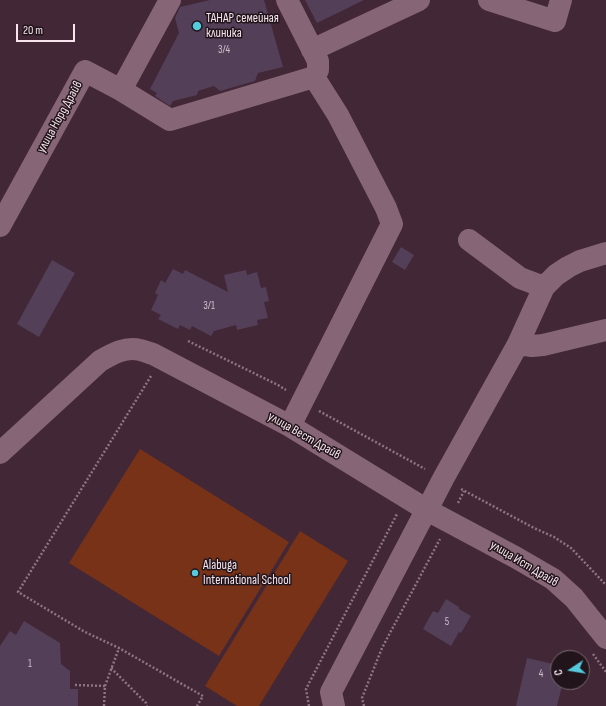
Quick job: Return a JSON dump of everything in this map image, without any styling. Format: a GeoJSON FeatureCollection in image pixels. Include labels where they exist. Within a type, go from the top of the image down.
{"type":"FeatureCollection","features":[{"type":"Feature","properties":{"kind":"street"},"geometry":{"type":"LineString","coordinates":[[170,0],[121,90],[170,120],[314,77],[318,70],[318,61],[287,0]]}},
{"type":"Feature","properties":{"kind":"street"},"geometry":{"type":"LineString","coordinates":[[312,50],[419,0]]}},
{"type":"Feature","properties":{"kind":"street"},"geometry":{"type":"LineString","coordinates":[[489,0],[555,21],[561,0]]}},
{"type":"Feature","properties":{"kind":"street","name":"улица Норд Драйв"},"geometry":{"type":"LineString","coordinates":[[0,226],[85,71],[121,90]]}},
{"type":"Feature","properties":{"kind":"street"},"geometry":{"type":"LineString","coordinates":[[290,426],[392,224],[386,208],[345,129],[314,77]]}},
{"type":"Feature","properties":{"kind":"street"},"geometry":{"type":"LineString","coordinates":[[469,240],[520,278],[544,287]]}},
{"type":"Feature","properties":{"kind":"street"},"geometry":{"type":"LineString","coordinates":[[329,701],[442,479],[518,344],[544,287],[556,275],[568,267],[580,261],[606,253]]}},
{"type":"Feature","properties":{"kind":"street"},"geometry":{"type":"LineString","coordinates":[[518,344],[532,346],[543,345],[606,330]]}},
{"type":"Feature","properties":{"kind":"street","name":"улица Вест Драйв"},"geometry":{"type":"LineString","coordinates":[[0,453],[100,361],[113,353],[126,349],[139,349],[153,354],[290,426],[427,510]]}},
{"type":"Feature","properties":{"kind":"street","name":"улица Ист Драйв"},"geometry":{"type":"LineString","coordinates":[[427,510],[553,579],[574,598],[606,638]]}},
{"type":"Feature","properties":{"kind":"path"},"geometry":{"type":"LineString","coordinates":[[188,341],[278,385],[303,402],[442,479],[534,528],[554,537],[571,548],[606,585]]}},
{"type":"Feature","properties":{"kind":"path"},"geometry":{"type":"LineString","coordinates":[[151,376],[18,592],[86,632],[119,648],[202,696],[197,706]]}},
{"type":"Feature","properties":{"kind":"path"},"geometry":{"type":"LineString","coordinates":[[309,706],[306,689],[400,508]]}},
{"type":"Feature","properties":{"kind":"path"},"geometry":{"type":"LineString","coordinates":[[364,706],[362,698],[382,648],[442,535]]}},
{"type":"Feature","properties":{"kind":"path"},"geometry":{"type":"LineString","coordinates":[[104,706],[105,686],[119,648]]}},
{"type":"Feature","properties":{"kind":"path"},"geometry":{"type":"LineString","coordinates":[[111,668],[146,703],[147,706]]}},
{"type":"Feature","properties":{"kind":"path"},"geometry":{"type":"LineString","coordinates":[[75,685],[105,686]]}},
{"type":"Feature","properties":{"kind":"shaded area"},"geometry":{"type":"Polygon","coordinates":[[[140,449],[289,542],[219,656],[69,563],[140,449]]]}},
{"type":"Feature","properties":{"kind":"shaded area"},"geometry":{"type":"Polygon","coordinates":[[[300,531],[348,561],[259,706],[237,706],[205,686],[300,531]]]}},
{"type":"Feature","properties":{"kind":"building"},"geometry":{"type":"Polygon","coordinates":[[[210,0],[264,0],[283,67],[258,73],[255,81],[220,91],[214,86],[198,91],[197,95],[173,101],[170,106],[155,96],[157,93],[150,89],[179,33],[175,18],[180,7],[210,0]]]}},
{"type":"Feature","properties":{"kind":"building"},"geometry":{"type":"Polygon","coordinates":[[[305,0],[364,0],[317,23],[305,0]]]}},
{"type":"Feature","properties":{"kind":"building"},"geometry":{"type":"Polygon","coordinates":[[[401,247],[414,255],[405,270],[392,262],[401,247]]]}},
{"type":"Feature","properties":{"kind":"building"},"geometry":{"type":"Polygon","coordinates":[[[52,260],[75,273],[39,337],[17,324],[52,260]]]}},
{"type":"Feature","properties":{"kind":"building"},"geometry":{"type":"Polygon","coordinates":[[[173,269],[183,274],[185,270],[228,292],[224,275],[246,270],[247,275],[257,272],[261,288],[266,287],[269,301],[264,302],[268,318],[257,320],[258,325],[237,330],[236,325],[214,331],[211,336],[192,326],[190,330],[180,325],[178,329],[158,319],[161,315],[151,310],[158,295],[155,293],[161,280],[165,283],[173,269]]]}},
{"type":"Feature","properties":{"kind":"building"},"geometry":{"type":"Polygon","coordinates":[[[446,599],[471,616],[451,646],[423,629],[433,611],[438,613],[446,599]]]}},
{"type":"Feature","properties":{"kind":"building"},"geometry":{"type":"Polygon","coordinates":[[[24,621],[60,643],[61,664],[70,671],[70,689],[78,689],[78,706],[0,706],[0,646],[10,631],[16,635],[24,621]]]}},
{"type":"Feature","properties":{"kind":"building"},"geometry":{"type":"Polygon","coordinates":[[[527,658],[550,663],[550,690],[561,690],[557,706],[516,706],[527,658]]]}},
{"type":"Feature","properties":{"kind":"place","name":"ТАНАР семейная клиника"},"geometry":{"type":"Point","coordinates":[197,26]}},
{"type":"Feature","properties":{"kind":"place","name":"Alabuga International School"},"geometry":{"type":"Point","coordinates":[195,573]}}]}
